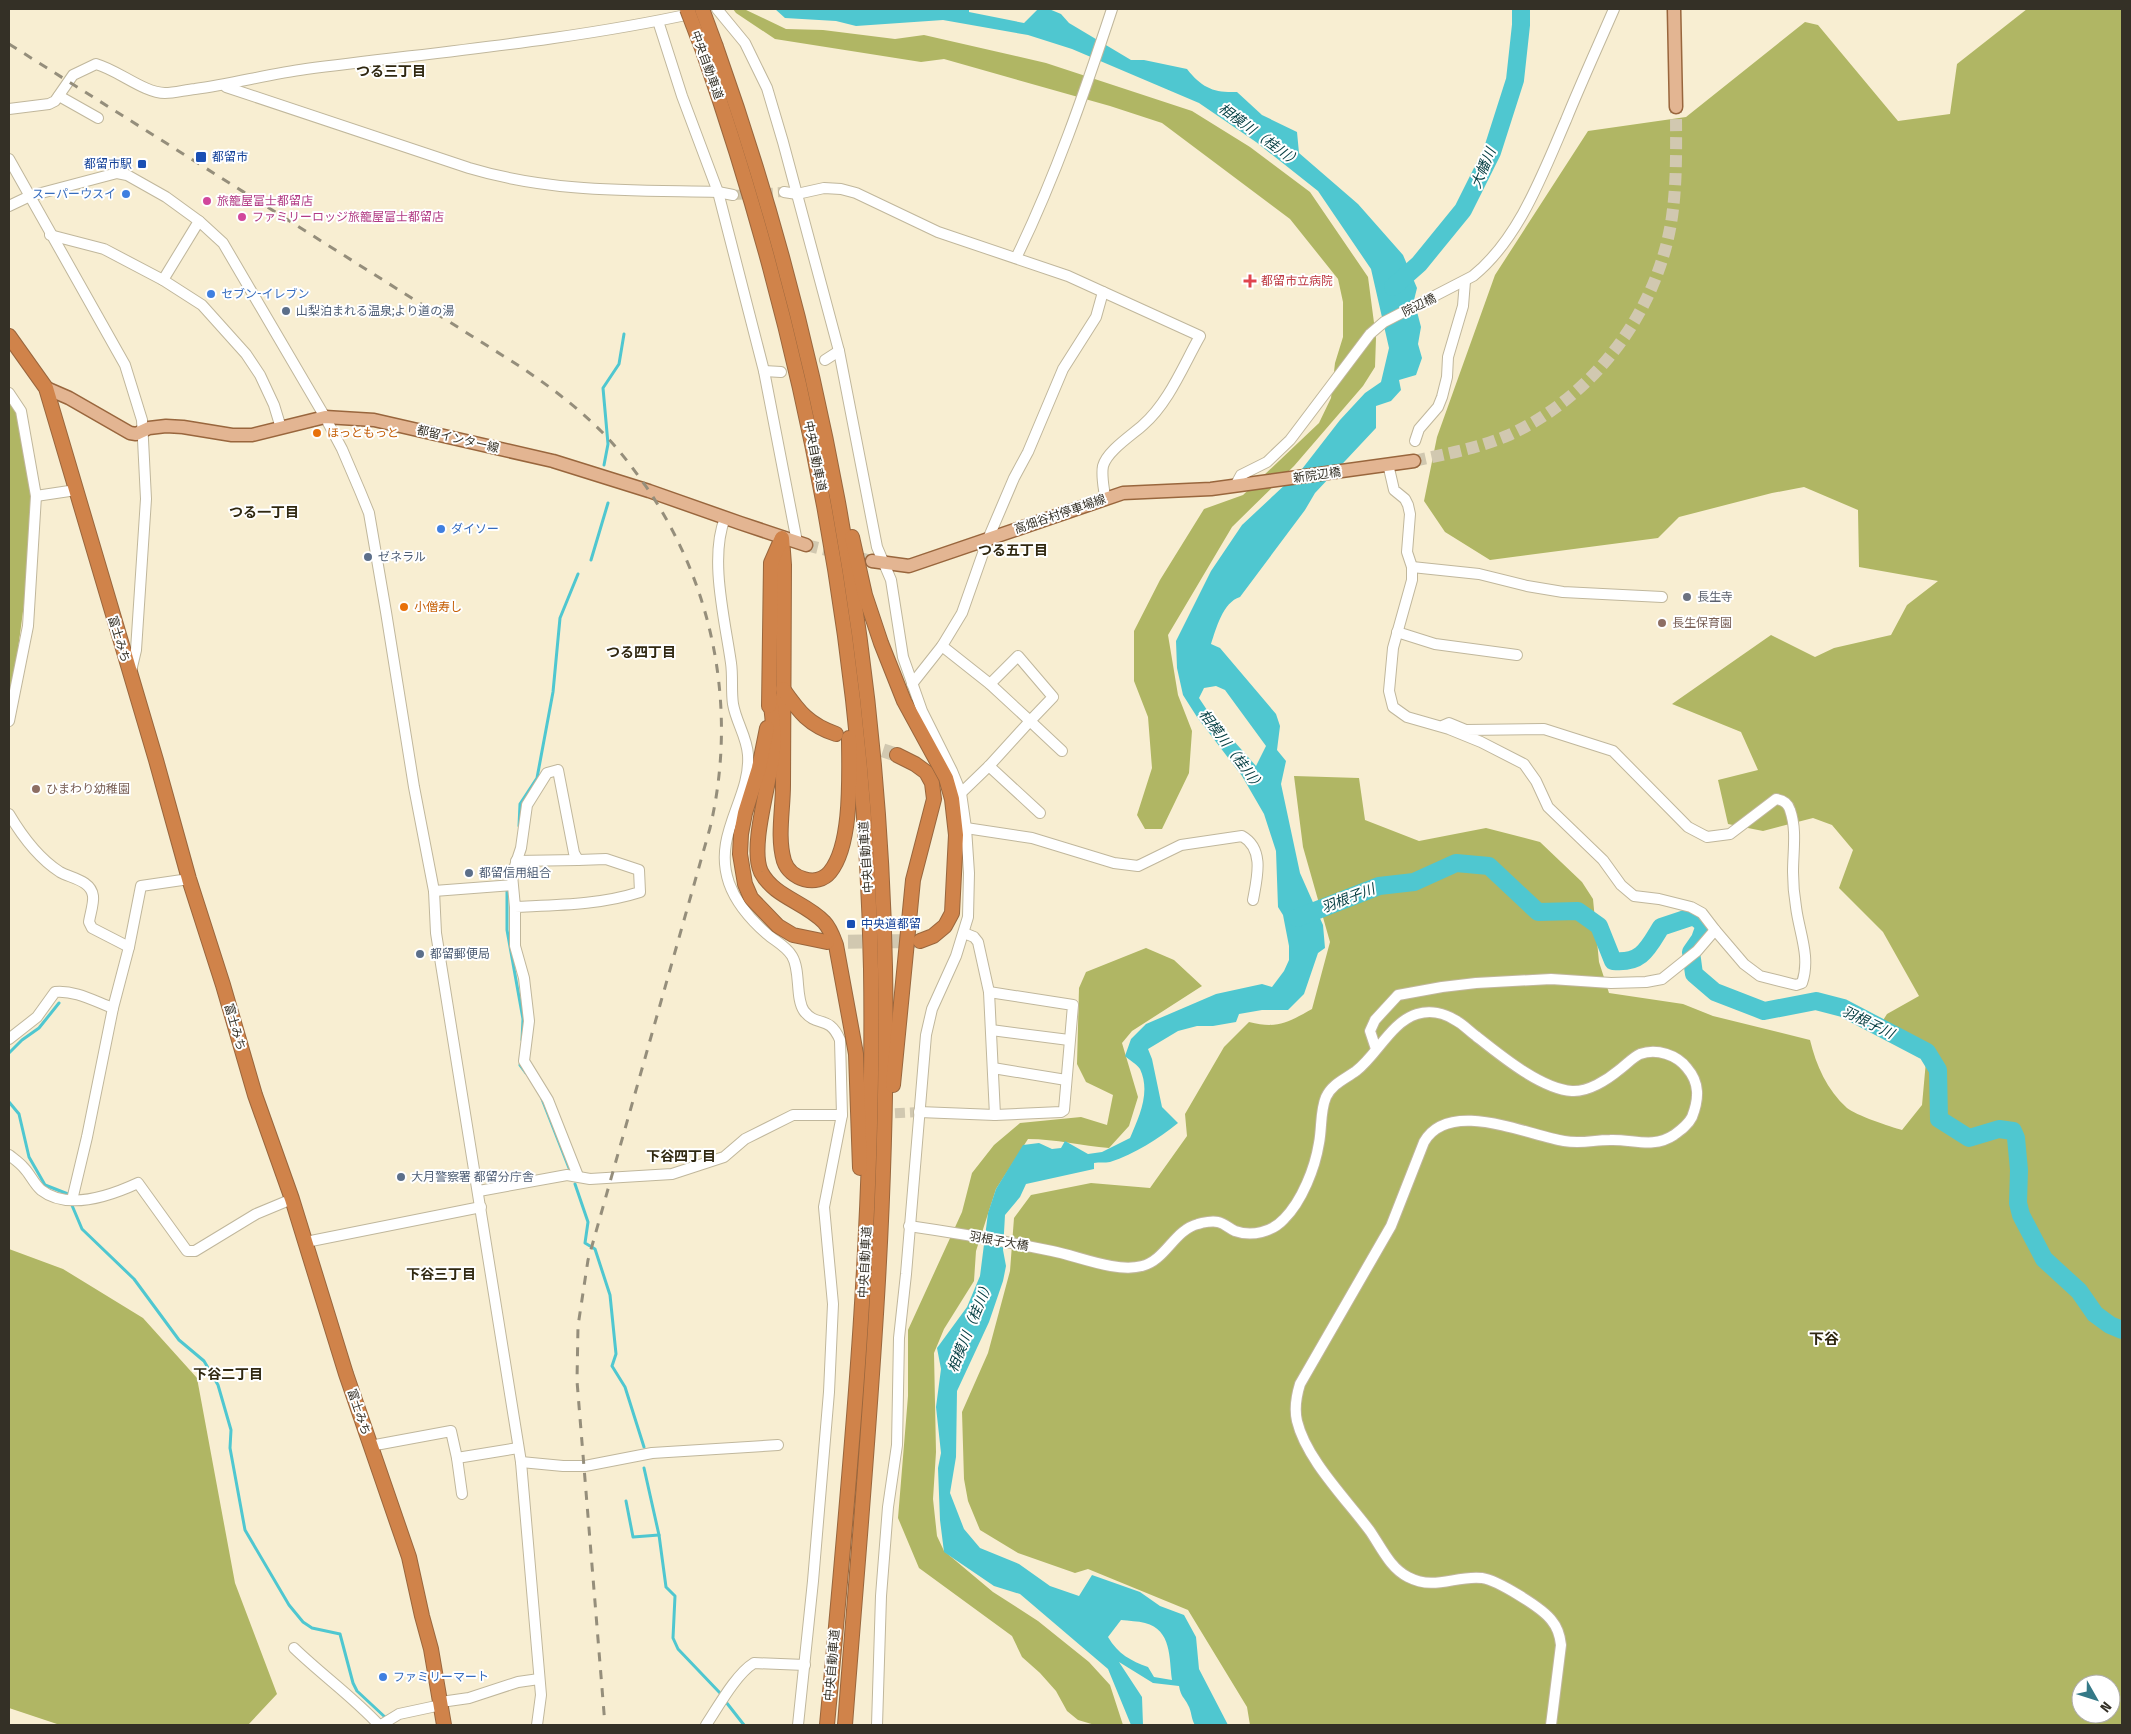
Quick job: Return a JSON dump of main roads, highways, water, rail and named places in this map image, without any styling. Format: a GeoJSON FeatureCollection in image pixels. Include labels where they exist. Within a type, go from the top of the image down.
{"type":"FeatureCollection","features":[{"type":"Feature","properties":{"kind":"highway","name":"中央自動車道"},"geometry":{"type":"LineString","coordinates":[[687,9],[703,51],[746,182],[792,349],[820,479],[840,598],[859,757],[867,868],[871,966],[869,1184],[856,1410],[826,1725]]}},
{"type":"Feature","properties":{"kind":"highway","name":"中央自動車道"},"geometry":{"type":"LineString","coordinates":[[702,9],[743,124],[778,241],[816,393],[833,475],[853,595],[873,755],[885,964],[883,1195],[871,1401],[845,1725]]}},
{"type":"Feature","properties":{"kind":"highway","name":"富士みち"},"geometry":{"type":"LineString","coordinates":[[9,336],[46,388],[189,879],[223,985],[255,1095],[292,1199],[333,1336],[409,1557],[431,1649],[444,1725]]}},
{"type":"Feature","properties":{"kind":"highway"},"geometry":{"type":"LineString","coordinates":[[816,393],[865,595],[904,701],[946,778],[952,799],[956,835],[952,913],[945,926],[933,936],[920,941]]}},
{"type":"Feature","properties":{"kind":"highway"},"geometry":{"type":"LineString","coordinates":[[782,538],[784,565],[781,847],[785,863],[793,874],[803,880],[817,880],[830,872],[837,859],[844,833],[849,790],[849,726],[844,686],[840,598]]}},
{"type":"Feature","properties":{"kind":"highway"},"geometry":{"type":"LineString","coordinates":[[782,538],[771,563],[770,697],[767,728],[759,768],[745,813],[741,834],[741,870],[750,898],[778,926],[793,935],[827,942]]}},
{"type":"Feature","properties":{"kind":"highway"},"geometry":{"type":"LineString","coordinates":[[783,689],[796,708],[810,722],[836,734]]}},
{"type":"Feature","properties":{"kind":"highway"},"geometry":{"type":"LineString","coordinates":[[770,697],[774,750],[760,831],[758,860],[766,879],[782,894],[824,922],[831,932],[836,945],[856,1054],[864,1288]]}},
{"type":"Feature","properties":{"kind":"highway"},"geometry":{"type":"LineString","coordinates":[[883,1195],[913,880],[934,799],[932,783],[926,772],[915,764],[897,756]]}},
{"type":"Feature","properties":{"kind":"main road"},"geometry":{"type":"LineString","coordinates":[[1674,9],[1676,107]]}},
{"type":"Feature","properties":{"kind":"main road","name":"都留インター線"},"geometry":{"type":"LineString","coordinates":[[46,388],[69,398],[130,433],[136,434],[156,427],[183,427],[243,436],[325,417],[374,420],[553,461],[782,538]]}},
{"type":"Feature","properties":{"kind":"main road","name":"新院辺橋"},"geometry":{"type":"LineString","coordinates":[[1253,484],[1414,461]]}},
{"type":"Feature","properties":{"kind":"main road","name":"高畑谷村停車場線"},"geometry":{"type":"LineString","coordinates":[[872,561],[909,566],[1105,497],[1123,493],[1177,491],[1253,484]]}},
{"type":"Feature","properties":{"kind":"main road"},"geometry":{"type":"LineString","coordinates":[[782,538],[801,543]]}},
{"type":"Feature","properties":{"kind":"water","name":"相模川（桂川）"},"geometry":{"type":"Polygon","coordinates":[[[775,9],[969,9],[969,12],[1024,23],[1038,9],[1049,9],[1061,14],[1069,23],[1131,60],[1144,60],[1187,69],[1203,85],[1222,92],[1237,92],[1262,115],[1297,132],[1299,153],[1358,204],[1403,255],[1417,288],[1414,300],[1421,327],[1418,344],[1422,358],[1416,375],[1399,380],[1401,390],[1391,401],[1376,406],[1376,428],[1315,493],[1305,510],[1240,597],[1229,604],[1221,617],[1211,644],[1220,648],[1276,714],[1280,726],[1277,750],[1286,761],[1281,784],[1300,873],[1323,925],[1325,948],[1318,953],[1304,994],[1288,1010],[1262,1010],[1239,1014],[1236,1022],[1213,1026],[1197,1026],[1178,1031],[1148,1049],[1152,1059],[1162,1107],[1178,1123],[1128,1155],[1110,1162],[1094,1163],[1094,1169],[1026,1184],[1020,1197],[1005,1215],[1003,1250],[1006,1266],[1003,1281],[989,1322],[957,1391],[956,1457],[950,1493],[964,1529],[980,1548],[1019,1564],[1050,1586],[1079,1596],[1092,1575],[1140,1592],[1160,1606],[1184,1615],[1196,1637],[1199,1669],[1228,1725],[1195,1725],[1179,1686],[1153,1683],[1119,1662],[1142,1697],[1143,1725],[1131,1725],[1108,1669],[1020,1594],[994,1586],[944,1552],[940,1520],[938,1468],[941,1453],[936,1407],[941,1369],[937,1348],[967,1307],[980,1276],[988,1213],[996,1189],[1023,1145],[1039,1143],[1052,1149],[1061,1148],[1065,1141],[1088,1154],[1102,1152],[1130,1138],[1137,1122],[1144,1095],[1143,1078],[1140,1069],[1125,1056],[1131,1039],[1146,1024],[1216,994],[1262,984],[1272,987],[1284,971],[1289,960],[1289,946],[1283,915],[1278,907],[1276,851],[1264,814],[1242,776],[1197,717],[1183,695],[1177,668],[1176,641],[1211,571],[1242,525],[1302,469],[1340,420],[1365,393],[1381,382],[1389,348],[1371,269],[1318,191],[1256,142],[1199,103],[1072,49],[1028,35],[943,20],[856,26],[836,21],[785,18],[775,9]],[[1216,686],[1204,688],[1199,698],[1209,713],[1256,766],[1266,746],[1225,690],[1216,686]],[[1121,1620],[1108,1637],[1116,1648],[1136,1662],[1148,1667],[1154,1677],[1172,1680],[1168,1646],[1160,1632],[1145,1623],[1121,1620]]]}},
{"type":"Feature","properties":{"kind":"waterway","name":"大幡川"},"geometry":{"type":"LineString","coordinates":[[1393,287],[1419,264],[1463,210],[1492,152],[1515,80],[1521,9]]}},
{"type":"Feature","properties":{"kind":"waterway"},"geometry":{"type":"LineString","coordinates":[[604,465],[608,444],[603,388],[619,364],[624,334]]}},
{"type":"Feature","properties":{"kind":"waterway"},"geometry":{"type":"LineString","coordinates":[[591,560],[608,503]]}},
{"type":"Feature","properties":{"kind":"waterway"},"geometry":{"type":"LineString","coordinates":[[519,826],[520,804],[537,778],[553,692],[560,618],[578,574]]}},
{"type":"Feature","properties":{"kind":"waterway","name":"羽根子川"},"geometry":{"type":"LineString","coordinates":[[1297,918],[1379,886],[1414,882],[1456,863],[1489,866],[1538,912],[1578,911],[1599,926],[1613,961],[1631,960],[1638,957],[1648,948],[1661,927],[1694,916],[1705,925],[1700,939],[1691,952],[1694,974],[1715,992],[1764,1011],[1816,1001],[1843,1008],[1927,1052],[1938,1070],[1939,1119],[1969,1138],[1999,1129],[2013,1131],[2016,1138],[2019,1170],[2018,1203],[2021,1215],[2044,1259],[2079,1291],[2095,1314],[2110,1325],[2122,1330]]}},
{"type":"Feature","properties":{"kind":"waterway"},"geometry":{"type":"LineString","coordinates":[[508,870],[507,930],[523,1019],[522,1040]]}},
{"type":"Feature","properties":{"kind":"waterway"},"geometry":{"type":"LineString","coordinates":[[9,1053],[22,1040],[39,1028],[59,1003]]}},
{"type":"Feature","properties":{"kind":"waterway"},"geometry":{"type":"LineString","coordinates":[[521,1061],[520,1065],[526,1073]]}},
{"type":"Feature","properties":{"kind":"waterway"},"geometry":{"type":"LineString","coordinates":[[542,1099],[569,1168]]}},
{"type":"Feature","properties":{"kind":"waterway"},"geometry":{"type":"LineString","coordinates":[[9,1102],[19,1114],[29,1157],[45,1185],[68,1194],[69,1197]]}},
{"type":"Feature","properties":{"kind":"waterway"},"geometry":{"type":"LineString","coordinates":[[575,1184],[588,1222],[585,1243],[595,1249],[610,1295],[616,1354],[612,1366],[625,1387],[644,1447]]}},
{"type":"Feature","properties":{"kind":"waterway"},"geometry":{"type":"LineString","coordinates":[[71,1203],[82,1229],[134,1279],[179,1340],[204,1361],[218,1385],[231,1430],[230,1448],[245,1530],[289,1605],[303,1622],[312,1628],[340,1634],[353,1683],[357,1691],[386,1718]]}},
{"type":"Feature","properties":{"kind":"waterway"},"geometry":{"type":"LineString","coordinates":[[644,1468],[659,1535],[666,1587],[675,1596],[673,1638],[678,1649],[720,1693]]}},
{"type":"Feature","properties":{"kind":"waterway"},"geometry":{"type":"LineString","coordinates":[[626,1501],[633,1537],[659,1535]]}},
{"type":"Feature","properties":{"kind":"waterway"},"geometry":{"type":"LineString","coordinates":[[726,1702],[744,1725]]}},
{"type":"Feature","properties":{"kind":"tunnel"},"geometry":{"type":"LineString","coordinates":[[1414,461],[1486,444],[1509,435],[1541,417],[1571,396],[1597,371],[1620,343],[1640,312],[1655,279],[1666,245],[1674,196],[1676,107]]}},
{"type":"Feature","properties":{"kind":"tunnel"},"geometry":{"type":"LineString","coordinates":[[733,195],[784,192]]}},
{"type":"Feature","properties":{"kind":"tunnel"},"geometry":{"type":"LineString","coordinates":[[806,545],[872,561]]}},
{"type":"Feature","properties":{"kind":"tunnel"},"geometry":{"type":"LineString","coordinates":[[863,744],[897,755]]}},
{"type":"Feature","properties":{"kind":"tunnel"},"geometry":{"type":"LineString","coordinates":[[827,942],[919,941]]}},
{"type":"Feature","properties":{"kind":"tunnel"},"geometry":{"type":"LineString","coordinates":[[880,1114],[919,1112]]}},
{"type":"Feature","properties":{"kind":"railway"},"geometry":{"type":"LineString","coordinates":[[9,44],[513,362],[570,403],[608,438],[645,485],[669,524],[688,564],[703,606],[714,649],[720,694],[721,738],[718,783],[710,828],[588,1260],[578,1326],[577,1381],[605,1725]]}},
{"type":"Feature","properties":{"kind":"place","name":"都留市"},"geometry":{"type":"Point","coordinates":[201,157]}},
{"type":"Feature","properties":{"kind":"place","name":"都留市駅"},"geometry":{"type":"Point","coordinates":[142,164]}},
{"type":"Feature","properties":{"kind":"place","name":"スーパーウスイ"},"geometry":{"type":"Point","coordinates":[126,194]}},
{"type":"Feature","properties":{"kind":"place","name":"旅籠屋富士都留店"},"geometry":{"type":"Point","coordinates":[207,201]}},
{"type":"Feature","properties":{"kind":"place","name":"ファミリーロッジ旅籠屋富士都留店"},"geometry":{"type":"Point","coordinates":[242,217]}},
{"type":"Feature","properties":{"kind":"place","name":"都留市立病院"},"geometry":{"type":"Point","coordinates":[1250,281]}},
{"type":"Feature","properties":{"kind":"place","name":"セブン-イレブン"},"geometry":{"type":"Point","coordinates":[211,294]}},
{"type":"Feature","properties":{"kind":"place","name":"山梨泊まれる温泉;より道の湯"},"geometry":{"type":"Point","coordinates":[286,311]}},
{"type":"Feature","properties":{"kind":"place","name":"ほっともっと"},"geometry":{"type":"Point","coordinates":[317,433]}},
{"type":"Feature","properties":{"kind":"place","name":"ダイソー"},"geometry":{"type":"Point","coordinates":[441,529]}},
{"type":"Feature","properties":{"kind":"place","name":"ゼネラル"},"geometry":{"type":"Point","coordinates":[368,557]}},
{"type":"Feature","properties":{"kind":"place","name":"長生寺"},"geometry":{"type":"Point","coordinates":[1687,597]}},
{"type":"Feature","properties":{"kind":"place","name":"小僧寿し"},"geometry":{"type":"Point","coordinates":[404,607]}},
{"type":"Feature","properties":{"kind":"place","name":"長生保育園"},"geometry":{"type":"Point","coordinates":[1662,623]}},
{"type":"Feature","properties":{"kind":"place","name":"ひまわり幼稚園"},"geometry":{"type":"Point","coordinates":[36,789]}},
{"type":"Feature","properties":{"kind":"place","name":"都留信用組合"},"geometry":{"type":"Point","coordinates":[469,873]}},
{"type":"Feature","properties":{"kind":"place","name":"中央道都留"},"geometry":{"type":"Point","coordinates":[851,924]}},
{"type":"Feature","properties":{"kind":"place","name":"都留郵便局"},"geometry":{"type":"Point","coordinates":[420,954]}},
{"type":"Feature","properties":{"kind":"place","name":"大月警察署 都留分庁舎"},"geometry":{"type":"Point","coordinates":[401,1177]}},
{"type":"Feature","properties":{"kind":"place","name":"ファミリーマート"},"geometry":{"type":"Point","coordinates":[383,1677]}},
{"type":"Feature","properties":{"kind":"district","name":"つる三丁目"},"geometry":{"type":"Point","coordinates":[391,71]}},
{"type":"Feature","properties":{"kind":"district","name":"つる一丁目"},"geometry":{"type":"Point","coordinates":[264,512]}},
{"type":"Feature","properties":{"kind":"district","name":"つる五丁目"},"geometry":{"type":"Point","coordinates":[1013,550]}},
{"type":"Feature","properties":{"kind":"district","name":"つる四丁目"},"geometry":{"type":"Point","coordinates":[641,652]}},
{"type":"Feature","properties":{"kind":"district","name":"下谷四丁目"},"geometry":{"type":"Point","coordinates":[681,1156]}},
{"type":"Feature","properties":{"kind":"district","name":"下谷三丁目"},"geometry":{"type":"Point","coordinates":[441,1274]}},
{"type":"Feature","properties":{"kind":"district","name":"下谷"},"geometry":{"type":"Point","coordinates":[1824,1339]}},
{"type":"Feature","properties":{"kind":"district","name":"下谷二丁目"},"geometry":{"type":"Point","coordinates":[228,1374]}}]}
